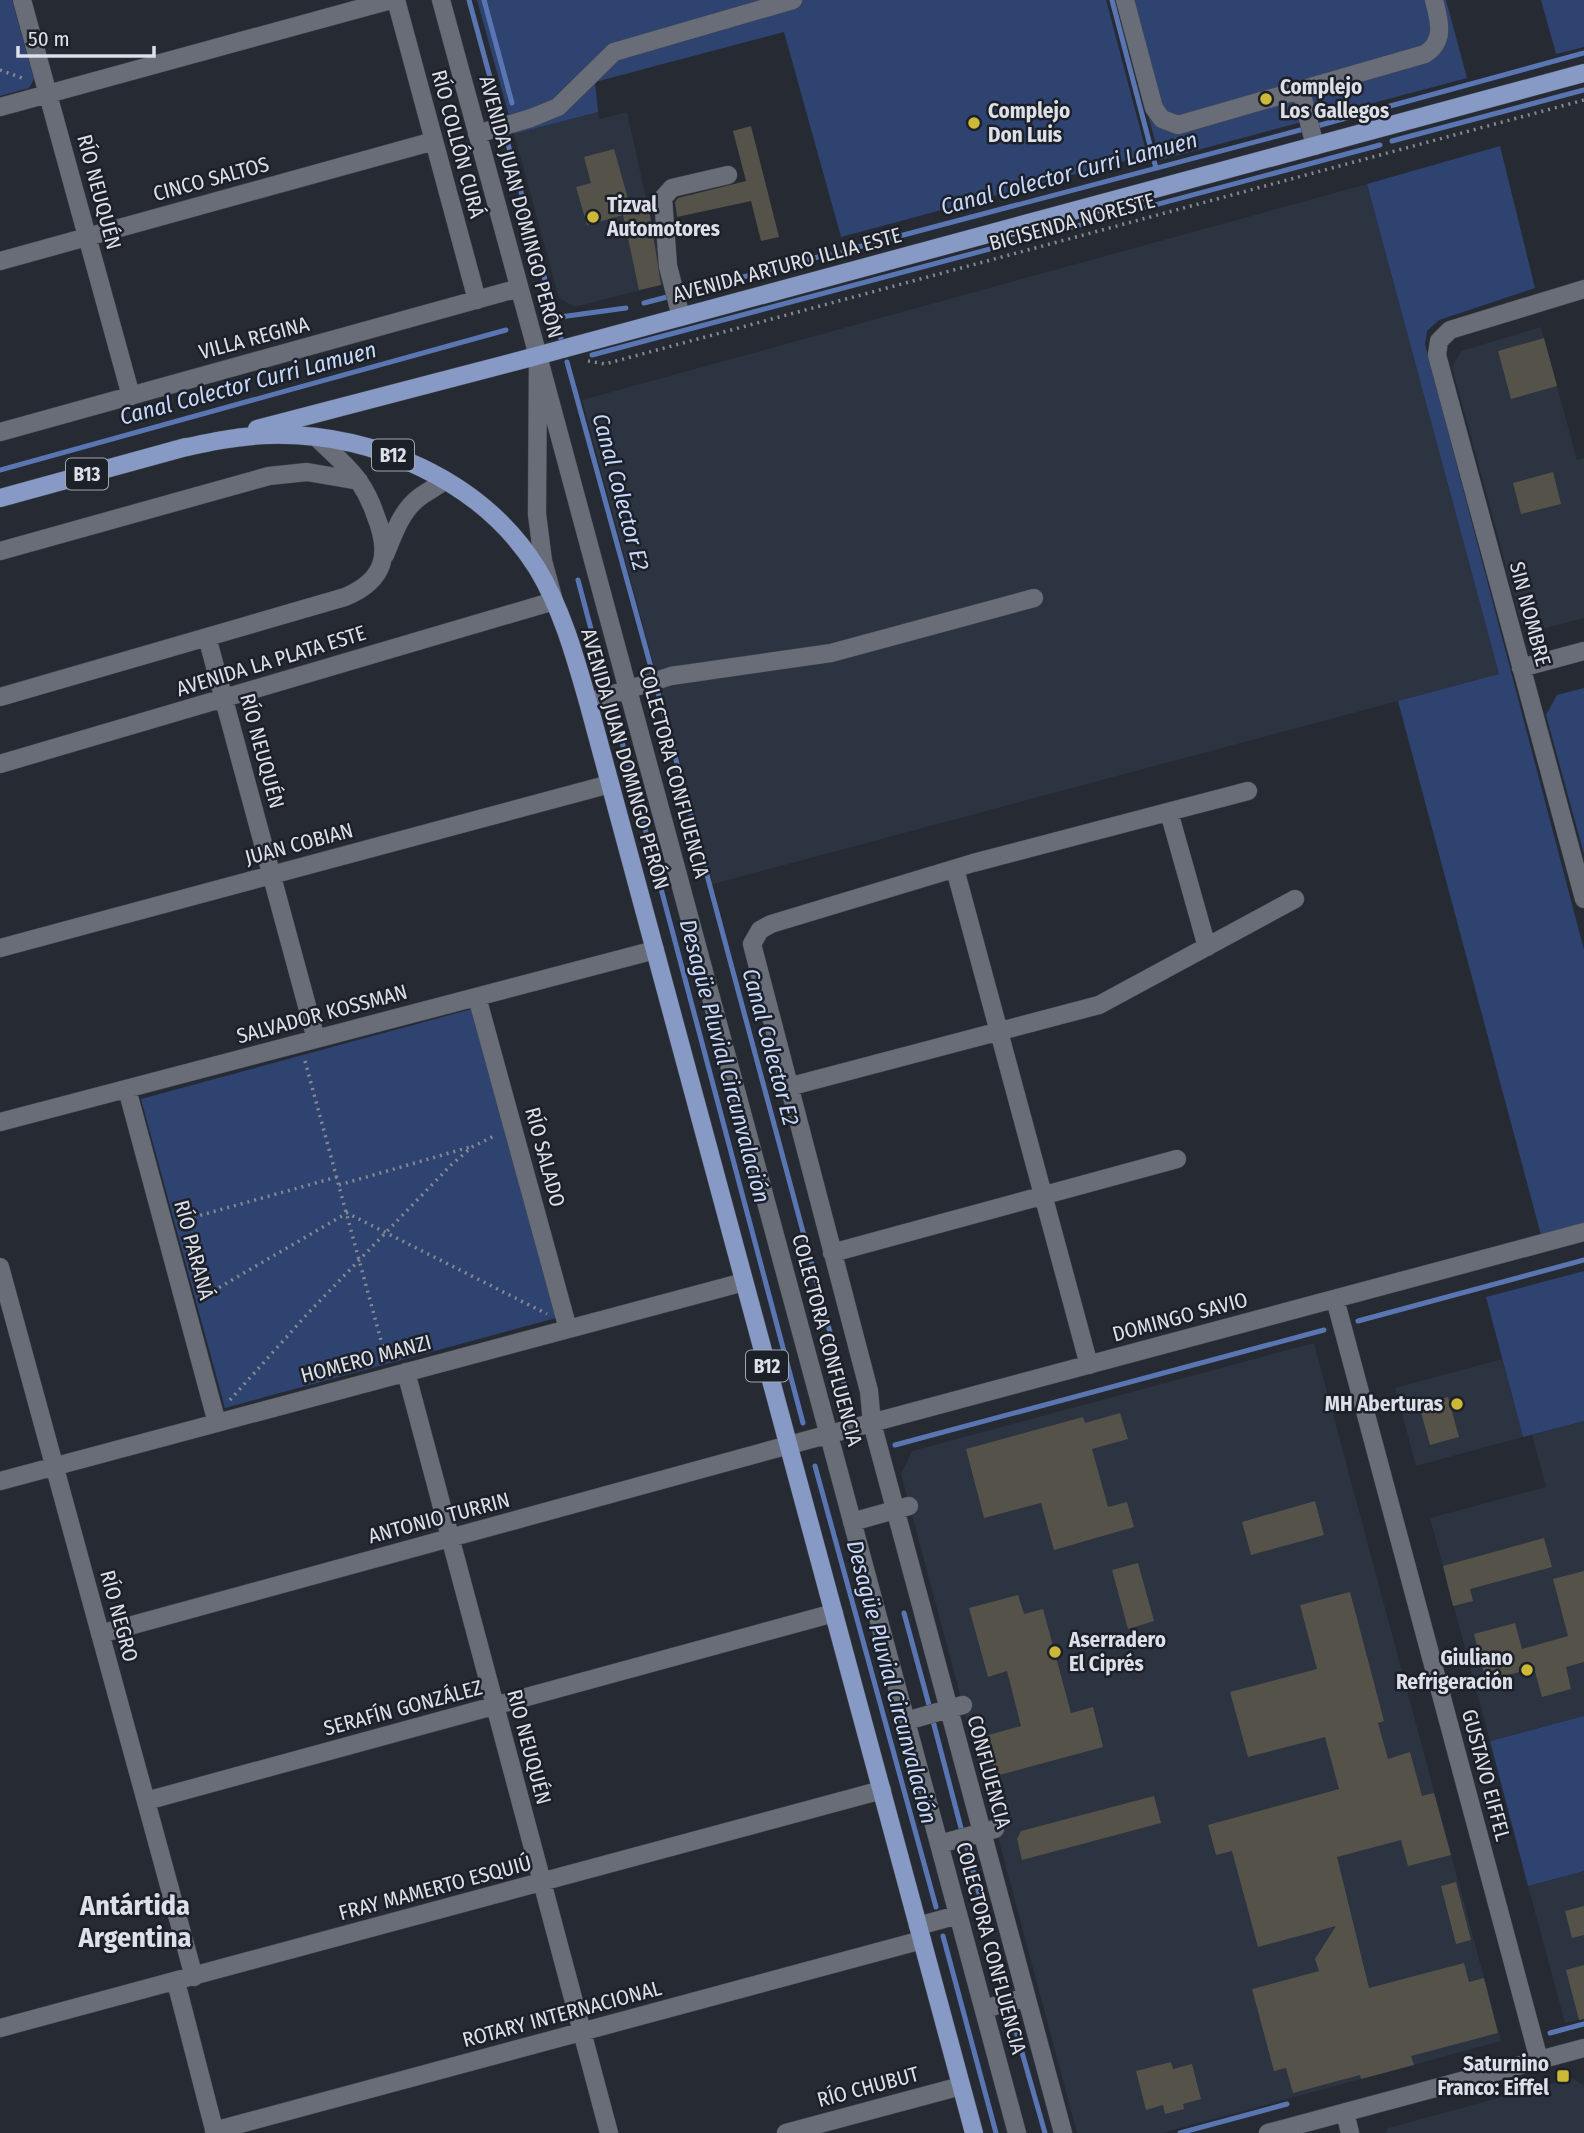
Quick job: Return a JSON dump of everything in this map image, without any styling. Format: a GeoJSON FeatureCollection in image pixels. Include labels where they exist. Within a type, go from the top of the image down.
{"type":"FeatureCollection","features":[{"type":"Feature","properties":{"kind":"main road","name":"AVENIDA ARTURO ILLIA ESTE"},"geometry":{"type":"LineString","coordinates":[[0,498],[1584,74]]}},
{"type":"Feature","properties":{"kind":"main road","name":"B12"},"geometry":{"type":"LineString","coordinates":[[174,450],[242,437],[292,435],[368,447],[406,461],[445,480],[489,512],[536,566],[554,601]]}},
{"type":"Feature","properties":{"kind":"main road","name":"AVENIDA JUAN DOMINGO PERÓN"},"geometry":{"type":"LineString","coordinates":[[554,601],[588,702],[974,2133]]}},
{"type":"Feature","properties":{"kind":"street","name":"RÍO NEUQUÉN"},"geometry":{"type":"LineString","coordinates":[[22,0],[131,396]]}},
{"type":"Feature","properties":{"kind":"street"},"geometry":{"type":"LineString","coordinates":[[0,107],[393,0]]}},
{"type":"Feature","properties":{"kind":"street","name":"RÍO COLLÓN CURÁ"},"geometry":{"type":"LineString","coordinates":[[393,0],[477,300]]}},
{"type":"Feature","properties":{"kind":"street","name":"AVENIDA JUAN DOMINGO PERÓN"},"geometry":{"type":"LineString","coordinates":[[441,0],[538,356],[537,514],[543,561],[554,601]]}},
{"type":"Feature","properties":{"kind":"street"},"geometry":{"type":"LineString","coordinates":[[477,134],[558,107],[614,52],[793,0]]}},
{"type":"Feature","properties":{"kind":"street"},"geometry":{"type":"LineString","coordinates":[[1125,0],[1153,104],[1159,116],[1178,125],[1420,56],[1430,51],[1438,42],[1440,31],[1434,0]]}},
{"type":"Feature","properties":{"kind":"street"},"geometry":{"type":"LineString","coordinates":[[1300,91],[1315,146]]}},
{"type":"Feature","properties":{"kind":"street","name":"CINCO SALTOS"},"geometry":{"type":"LineString","coordinates":[[0,261],[434,141]]}},
{"type":"Feature","properties":{"kind":"street"},"geometry":{"type":"LineString","coordinates":[[681,317],[668,266],[663,198],[672,188],[729,175]]}},
{"type":"Feature","properties":{"kind":"street","name":"VILLA REGINA"},"geometry":{"type":"LineString","coordinates":[[0,432],[519,288]]}},
{"type":"Feature","properties":{"kind":"street","name":"SIN NOMBRE"},"geometry":{"type":"LineString","coordinates":[[1584,289],[1458,327],[1443,334],[1437,355],[1584,899]]}},
{"type":"Feature","properties":{"kind":"street","name":"COLECTORA CONFLUENCIA"},"geometry":{"type":"LineString","coordinates":[[538,356],[1017,2133]]}},
{"type":"Feature","properties":{"kind":"street"},"geometry":{"type":"LineString","coordinates":[[316,437],[359,481],[379,524],[384,559]]}},
{"type":"Feature","properties":{"kind":"street"},"geometry":{"type":"LineString","coordinates":[[0,551],[270,477],[307,472],[359,481]]}},
{"type":"Feature","properties":{"kind":"street","name":"AVENIDA LA PLATA ESTE"},"geometry":{"type":"LineString","coordinates":[[0,697],[358,591],[380,570],[404,513],[418,499],[445,480]]}},
{"type":"Feature","properties":{"kind":"street"},"geometry":{"type":"LineString","coordinates":[[588,702],[671,676],[831,653],[1034,598]]}},
{"type":"Feature","properties":{"kind":"street","name":"AVENIDA LA PLATA ESTE"},"geometry":{"type":"LineString","coordinates":[[0,764],[554,601]]}},
{"type":"Feature","properties":{"kind":"street","name":"RÍO NEUQUÉN"},"geometry":{"type":"LineString","coordinates":[[207,636],[316,1039]]}},
{"type":"Feature","properties":{"kind":"street"},"geometry":{"type":"LineString","coordinates":[[1521,668],[1584,651]]}},
{"type":"Feature","properties":{"kind":"street","name":"JUAN COBIAN"},"geometry":{"type":"LineString","coordinates":[[0,948],[610,784]]}},
{"type":"Feature","properties":{"kind":"street"},"geometry":{"type":"LineString","coordinates":[[1088,1365],[955,869],[1248,791]]}},
{"type":"Feature","properties":{"kind":"street"},"geometry":{"type":"LineString","coordinates":[[1169,812],[1207,947]]}},
{"type":"Feature","properties":{"kind":"street","name":"CONFLUENCIA"},"geometry":{"type":"LineString","coordinates":[[955,869],[765,926],[755,934],[752,950],[869,1391],[872,1423],[902,1508],[1023,1957],[1026,1997],[1063,2133]]}},
{"type":"Feature","properties":{"kind":"street"},"geometry":{"type":"LineString","coordinates":[[788,1087],[1109,1001],[1295,899]]}},
{"type":"Feature","properties":{"kind":"street","name":"SALVADOR KOSSMAN"},"geometry":{"type":"LineString","coordinates":[[0,1122],[655,950]]}},
{"type":"Feature","properties":{"kind":"street","name":"RÍO SALADO"},"geometry":{"type":"LineString","coordinates":[[477,997],[568,1329]]}},
{"type":"Feature","properties":{"kind":"street","name":"RÍO PARANÁ"},"geometry":{"type":"LineString","coordinates":[[127,1088],[217,1423]]}},
{"type":"Feature","properties":{"kind":"street"},"geometry":{"type":"LineString","coordinates":[[832,1253],[1177,1159]]}},
{"type":"Feature","properties":{"kind":"street","name":"DOMINGO SAVIO"},"geometry":{"type":"LineString","coordinates":[[789,1445],[1584,1232]]}},
{"type":"Feature","properties":{"kind":"street","name":"RÍO NEGRO"},"geometry":{"type":"LineString","coordinates":[[1,1273],[194,1977]]}},
{"type":"Feature","properties":{"kind":"street","name":"HOMERO MANZI"},"geometry":{"type":"LineString","coordinates":[[0,1481],[744,1282]]}},
{"type":"Feature","properties":{"kind":"street","name":"GUSTAVO EIFFEL"},"geometry":{"type":"LineString","coordinates":[[1335,1299],[1539,2060]]}},
{"type":"Feature","properties":{"kind":"street","name":"RIO NEUQUÉN"},"geometry":{"type":"LineString","coordinates":[[406,1372],[609,2133]]}},
{"type":"Feature","properties":{"kind":"street","name":"ANTONIO TURRIN"},"geometry":{"type":"LineString","coordinates":[[100,1634],[789,1445]]}},
{"type":"Feature","properties":{"kind":"street"},"geometry":{"type":"LineString","coordinates":[[852,1522],[902,1508]]}},
{"type":"Feature","properties":{"kind":"street","name":"SERAFÍN GONZÁLEZ"},"geometry":{"type":"LineString","coordinates":[[146,1801],[834,1614]]}},
{"type":"Feature","properties":{"kind":"street"},"geometry":{"type":"LineString","coordinates":[[906,1721],[956,1707]]}},
{"type":"Feature","properties":{"kind":"street","name":"FRAY MAMERTO ESQUIÚ"},"geometry":{"type":"LineString","coordinates":[[0,2028],[882,1790]]}},
{"type":"Feature","properties":{"kind":"street"},"geometry":{"type":"LineString","coordinates":[[939,1844],[989,1830]]}},
{"type":"Feature","properties":{"kind":"street","name":"ROTARY INTERNACIONAL"},"geometry":{"type":"LineString","coordinates":[[215,2132],[582,2032],[920,1933],[958,1915]]}},
{"type":"Feature","properties":{"kind":"street"},"geometry":{"type":"LineString","coordinates":[[176,1982],[215,2132]]}},
{"type":"Feature","properties":{"kind":"street"},"geometry":{"type":"LineString","coordinates":[[984,2008],[1026,1997]]}},
{"type":"Feature","properties":{"kind":"street"},"geometry":{"type":"LineString","coordinates":[[1268,2133],[1584,2048]]}},
{"type":"Feature","properties":{"kind":"street","name":"RÍO CHUBUT"},"geometry":{"type":"LineString","coordinates":[[786,2133],[961,2086]]}},
{"type":"Feature","properties":{"kind":"street"},"geometry":{"type":"LineString","coordinates":[[1345,2112],[1350,2133]]}},
{"type":"Feature","properties":{"kind":"path"},"geometry":{"type":"LineString","coordinates":[[0,71],[25,79]]}},
{"type":"Feature","properties":{"kind":"path","name":"BICISENDA NORESTE"},"geometry":{"type":"LineString","coordinates":[[578,345],[584,359],[598,364],[607,363],[1584,100]]}},
{"type":"Feature","properties":{"kind":"path"},"geometry":{"type":"LineString","coordinates":[[305,1061],[386,1359]]}},
{"type":"Feature","properties":{"kind":"path"},"geometry":{"type":"LineString","coordinates":[[339,1185],[472,1147],[501,1134]]}},
{"type":"Feature","properties":{"kind":"path"},"geometry":{"type":"LineString","coordinates":[[229,1402],[310,1311],[451,1165],[472,1147]]}},
{"type":"Feature","properties":{"kind":"path"},"geometry":{"type":"LineString","coordinates":[[180,1221],[337,1177]]}},
{"type":"Feature","properties":{"kind":"path"},"geometry":{"type":"LineString","coordinates":[[347,1213],[550,1315]]}},
{"type":"Feature","properties":{"kind":"path"},"geometry":{"type":"LineString","coordinates":[[201,1298],[347,1213]]}},
{"type":"Feature","properties":{"kind":"path"},"geometry":{"type":"LineString","coordinates":[[546,1302],[550,1315]]}},
{"type":"Feature","properties":{"kind":"path"},"geometry":{"type":"LineString","coordinates":[[537,1318],[550,1315]]}},
{"type":"Feature","properties":{"kind":"path"},"geometry":{"type":"LineString","coordinates":[[225,1389],[229,1402]]}},
{"type":"Feature","properties":{"kind":"path"},"geometry":{"type":"LineString","coordinates":[[229,1402],[242,1398]]}},
{"type":"Feature","properties":{"kind":"shaded area"},"geometry":{"type":"Polygon","coordinates":[[[0,0],[12,0],[34,79],[29,88],[0,96],[0,0]]]}},
{"type":"Feature","properties":{"kind":"shaded area","name":"Complejo Don Luis"},"geometry":{"type":"Polygon","coordinates":[[[477,0],[1106,0],[1147,155],[841,237],[784,32],[595,82],[598,112],[514,134],[477,0]]]}},
{"type":"Feature","properties":{"kind":"shaded area","name":"Complejo Los Gallegos"},"geometry":{"type":"Polygon","coordinates":[[[1118,0],[1446,0],[1467,78],[1160,160],[1118,0]]]}},
{"type":"Feature","properties":{"kind":"shaded area"},"geometry":{"type":"Polygon","coordinates":[[[1541,0],[1584,0],[1584,47],[1556,54],[1541,0]]]}},
{"type":"Feature","properties":{"kind":"shaded area","name":"Tizval Automotores"},"geometry":{"type":"Polygon","coordinates":[[[598,112],[599,119],[627,112],[665,284],[575,307],[559,298],[514,134],[598,112]]]}},
{"type":"Feature","properties":{"kind":"shaded area"},"geometry":{"type":"Polygon","coordinates":[[[1500,146],[1535,288],[1439,320],[1427,331],[1425,344],[1584,950],[1584,1223],[1541,1235],[1398,701],[1499,674],[1367,184],[1500,146]]]}},
{"type":"Feature","properties":{"kind":"shaded area"},"geometry":{"type":"Polygon","coordinates":[[[1367,184],[1499,674],[713,884],[582,400],[1367,184]]]}},
{"type":"Feature","properties":{"kind":"shaded area"},"geometry":{"type":"Polygon","coordinates":[[[1541,327],[1577,460],[1584,458],[1584,618],[1538,630],[1521,621],[1452,367],[1461,351],[1541,327]]]}},
{"type":"Feature","properties":{"kind":"shaded area"},"geometry":{"type":"Polygon","coordinates":[[[1584,688],[1584,854],[1546,715],[1557,695],[1584,688]]]}},
{"type":"Feature","properties":{"kind":"shaded area"},"geometry":{"type":"Polygon","coordinates":[[[472,1009],[556,1318],[225,1408],[141,1099],[472,1009]]]}},
{"type":"Feature","properties":{"kind":"shaded area"},"geometry":{"type":"Polygon","coordinates":[[[1584,1271],[1584,1421],[1523,1437],[1486,1297],[1584,1271]]]}},
{"type":"Feature","properties":{"kind":"shaded area"},"geometry":{"type":"Polygon","coordinates":[[[1314,1343],[1501,2041],[1162,2133],[1077,2133],[901,1474],[912,1451],[1314,1343]]]}},
{"type":"Feature","properties":{"kind":"shaded area","name":"MH Aberturas"},"geometry":{"type":"Polygon","coordinates":[[[1502,1359],[1523,1437],[1416,1466],[1395,1388],[1502,1359]]]}},
{"type":"Feature","properties":{"kind":"shaded area"},"geometry":{"type":"Polygon","coordinates":[[[1584,1421],[1584,1716],[1490,1741],[1430,1518],[1546,1487],[1532,1435],[1584,1421]]]}},
{"type":"Feature","properties":{"kind":"shaded area"},"geometry":{"type":"Polygon","coordinates":[[[1584,1716],[1584,1871],[1528,1886],[1490,1741],[1584,1716]]]}},
{"type":"Feature","properties":{"kind":"shaded area"},"geometry":{"type":"Polygon","coordinates":[[[1584,1871],[1584,2018],[1565,2023],[1528,1886],[1584,1871]]]}},
{"type":"Feature","properties":{"kind":"shaded area"},"geometry":{"type":"Polygon","coordinates":[[[1572,2078],[1584,2086],[1584,2133],[1385,2133],[1388,2128],[1572,2078]]]}},
{"type":"Feature","properties":{"kind":"building"},"geometry":{"type":"Polygon","coordinates":[[[751,126],[779,237],[761,241],[751,201],[677,217],[675,202],[678,198],[746,181],[733,131],[751,126]]]}},
{"type":"Feature","properties":{"kind":"building"},"geometry":{"type":"Polygon","coordinates":[[[614,149],[632,213],[649,209],[661,285],[639,290],[623,215],[587,225],[576,187],[591,183],[584,157],[614,149]]]}},
{"type":"Feature","properties":{"kind":"building"},"geometry":{"type":"Polygon","coordinates":[[[1544,338],[1557,386],[1511,399],[1498,351],[1544,338]]]}},
{"type":"Feature","properties":{"kind":"building"},"geometry":{"type":"Polygon","coordinates":[[[1553,472],[1561,504],[1521,514],[1513,483],[1553,472]]]}},
{"type":"Feature","properties":{"kind":"building"},"geometry":{"type":"Polygon","coordinates":[[[1448,1397],[1459,1437],[1430,1445],[1419,1405],[1448,1397]]]}},
{"type":"Feature","properties":{"kind":"building"},"geometry":{"type":"Polygon","coordinates":[[[1120,1413],[1128,1439],[1092,1449],[1108,1507],[1127,1502],[1134,1527],[1054,1550],[1041,1503],[984,1518],[966,1449],[1083,1417],[1085,1423],[1120,1413]]]}},
{"type":"Feature","properties":{"kind":"building"},"geometry":{"type":"Polygon","coordinates":[[[1315,1501],[1324,1535],[1251,1555],[1242,1522],[1315,1501]]]}},
{"type":"Feature","properties":{"kind":"building"},"geometry":{"type":"Polygon","coordinates":[[[1544,1538],[1552,1567],[1470,1589],[1473,1601],[1453,1606],[1443,1566],[1544,1538]]]}},
{"type":"Feature","properties":{"kind":"building"},"geometry":{"type":"Polygon","coordinates":[[[1138,1563],[1154,1621],[1128,1629],[1112,1570],[1138,1563]]]}},
{"type":"Feature","properties":{"kind":"building"},"geometry":{"type":"Polygon","coordinates":[[[1584,1571],[1584,1662],[1566,1667],[1571,1689],[1542,1697],[1534,1668],[1486,1681],[1474,1634],[1515,1623],[1522,1649],[1568,1636],[1553,1579],[1584,1571]]]}},
{"type":"Feature","properties":{"kind":"building"},"geometry":{"type":"Polygon","coordinates":[[[1350,1592],[1384,1721],[1378,1723],[1388,1759],[1410,1752],[1422,1796],[1434,1793],[1451,1855],[1408,1866],[1401,1840],[1337,1857],[1369,1988],[1464,1963],[1469,1982],[1484,1978],[1498,2033],[1411,2056],[1414,2065],[1361,2079],[1360,2075],[1293,2093],[1286,2068],[1274,2071],[1252,1989],[1319,1971],[1315,1959],[1336,1926],[1258,1947],[1232,1851],[1216,1855],[1208,1825],[1339,1789],[1325,1737],[1248,1757],[1230,1692],[1317,1669],[1300,1605],[1350,1592]]]}},
{"type":"Feature","properties":{"kind":"building"},"geometry":{"type":"Polygon","coordinates":[[[1018,1595],[1024,1614],[1043,1609],[1071,1713],[1093,1707],[1103,1747],[996,1776],[985,1736],[1021,1726],[1007,1671],[988,1677],[969,1608],[1018,1595]]]}},
{"type":"Feature","properties":{"kind":"building"},"geometry":{"type":"Polygon","coordinates":[[[1154,1796],[1161,1823],[1022,1860],[1017,1839],[1021,1831],[1154,1796]]]}},
{"type":"Feature","properties":{"kind":"building"},"geometry":{"type":"Polygon","coordinates":[[[1456,1882],[1471,1940],[1456,1944],[1441,1886],[1456,1882]]]}},
{"type":"Feature","properties":{"kind":"building"},"geometry":{"type":"Polygon","coordinates":[[[1584,1906],[1584,1935],[1572,1938],[1565,1911],[1584,1906]]]}},
{"type":"Feature","properties":{"kind":"building"},"geometry":{"type":"Polygon","coordinates":[[[1584,1965],[1584,2019],[1579,2020],[1566,1970],[1584,1965]]]}},
{"type":"Feature","properties":{"kind":"building"},"geometry":{"type":"Polygon","coordinates":[[[1171,2062],[1173,2069],[1192,2064],[1201,2099],[1183,2104],[1184,2109],[1165,2114],[1163,2105],[1146,2110],[1136,2071],[1171,2062]]]}},
{"type":"Feature","properties":{"kind":"waterway","name":"Canal Colector E2"},"geometry":{"type":"LineString","coordinates":[[469,0],[500,114]]}},
{"type":"Feature","properties":{"kind":"waterway"},"geometry":{"type":"LineString","coordinates":[[484,0],[512,103]]}},
{"type":"Feature","properties":{"kind":"waterway"},"geometry":{"type":"LineString","coordinates":[[1112,0],[1156,168]]}},
{"type":"Feature","properties":{"kind":"waterway","name":"Canal Colector Curri Lamuen"},"geometry":{"type":"LineString","coordinates":[[1317,126],[1584,53]]}},
{"type":"Feature","properties":{"kind":"waterway"},"geometry":{"type":"LineString","coordinates":[[1392,141],[1584,90]]}},
{"type":"Feature","properties":{"kind":"waterway","name":"Canal Colector Curri Lamuen"},"geometry":{"type":"LineString","coordinates":[[843,251],[1304,129]]}},
{"type":"Feature","properties":{"kind":"waterway","name":"Canal Colector E2"},"geometry":{"type":"LineString","coordinates":[[505,133],[561,339]]}},
{"type":"Feature","properties":{"kind":"waterway"},"geometry":{"type":"LineString","coordinates":[[592,355],[1380,145]]}},
{"type":"Feature","properties":{"kind":"waterway","name":"Canal Colector Curri Lamuen"},"geometry":{"type":"LineString","coordinates":[[680,294],[829,254]]}},
{"type":"Feature","properties":{"kind":"waterway","name":"Canal Colector Curri Lamuen"},"geometry":{"type":"LineString","coordinates":[[644,303],[667,297]]}},
{"type":"Feature","properties":{"kind":"waterway","name":"Canal Colector Curri Lamuen"},"geometry":{"type":"LineString","coordinates":[[560,317],[626,308]]}},
{"type":"Feature","properties":{"kind":"waterway","name":"Canal Colector Curri Lamuen"},"geometry":{"type":"LineString","coordinates":[[0,470],[506,330]]}},
{"type":"Feature","properties":{"kind":"waterway","name":"Canal Colector E2"},"geometry":{"type":"LineString","coordinates":[[567,362],[652,671]]}},
{"type":"Feature","properties":{"kind":"waterway","name":"Desagüe Pluvial Circunvalación"},"geometry":{"type":"LineString","coordinates":[[578,580],[605,682]]}},
{"type":"Feature","properties":{"kind":"waterway","name":"Canal Colector E2"},"geometry":{"type":"LineString","coordinates":[[657,689],[852,1414]]}},
{"type":"Feature","properties":{"kind":"waterway","name":"Desagüe Pluvial Circunvalación"},"geometry":{"type":"LineString","coordinates":[[613,708],[803,1423]]}},
{"type":"Feature","properties":{"kind":"waterway"},"geometry":{"type":"LineString","coordinates":[[1358,1321],[1584,1260]]}},
{"type":"Feature","properties":{"kind":"waterway"},"geometry":{"type":"LineString","coordinates":[[895,1445],[1324,1330]]}},
{"type":"Feature","properties":{"kind":"waterway","name":"Desagüe Pluvial Circunvalación"},"geometry":{"type":"LineString","coordinates":[[815,1466],[936,1907]]}},
{"type":"Feature","properties":{"kind":"waterway","name":"Canal Colector E2"},"geometry":{"type":"LineString","coordinates":[[904,1613],[929,1705]]}},
{"type":"Feature","properties":{"kind":"waterway","name":"Canal Colector E2"},"geometry":{"type":"LineString","coordinates":[[933,1721],[961,1828]]}},
{"type":"Feature","properties":{"kind":"waterway","name":"Canal Colector E2"},"geometry":{"type":"LineString","coordinates":[[966,1844],[982,1905]]}},
{"type":"Feature","properties":{"kind":"waterway","name":"Desagüe Pluvial Circunvalación"},"geometry":{"type":"LineString","coordinates":[[943,1936],[996,2133]]}},
{"type":"Feature","properties":{"kind":"waterway"},"geometry":{"type":"LineString","coordinates":[[1550,2033],[1584,2024]]}},
{"type":"Feature","properties":{"kind":"waterway","name":"Canal Colector E2"},"geometry":{"type":"LineString","coordinates":[[1015,2028],[1045,2133]]}},
{"type":"Feature","properties":{"kind":"waterway"},"geometry":{"type":"LineString","coordinates":[[1180,2133],[1287,2104]]}},
{"type":"Feature","properties":{"kind":"place","name":"Complejo Los Gallegos"},"geometry":{"type":"Point","coordinates":[1266,99]}},
{"type":"Feature","properties":{"kind":"place","name":"Complejo Don Luis"},"geometry":{"type":"Point","coordinates":[974,123]}},
{"type":"Feature","properties":{"kind":"place","name":"Tizval Automotores"},"geometry":{"type":"Point","coordinates":[593,217]}},
{"type":"Feature","properties":{"kind":"place","name":"MH Aberturas"},"geometry":{"type":"Point","coordinates":[1457,1404]}},
{"type":"Feature","properties":{"kind":"place","name":"Aserradero El Ciprés"},"geometry":{"type":"Point","coordinates":[1055,1652]}},
{"type":"Feature","properties":{"kind":"place","name":"Giuliano Refrigeración"},"geometry":{"type":"Point","coordinates":[1527,1670]}},
{"type":"Feature","properties":{"kind":"place","name":"Saturnino Franco: Eiffel"},"geometry":{"type":"Point","coordinates":[1563,2076]}},
{"type":"Feature","properties":{"kind":"district","name":"Antártida Argentina"},"geometry":{"type":"Point","coordinates":[135,1921]}}]}
